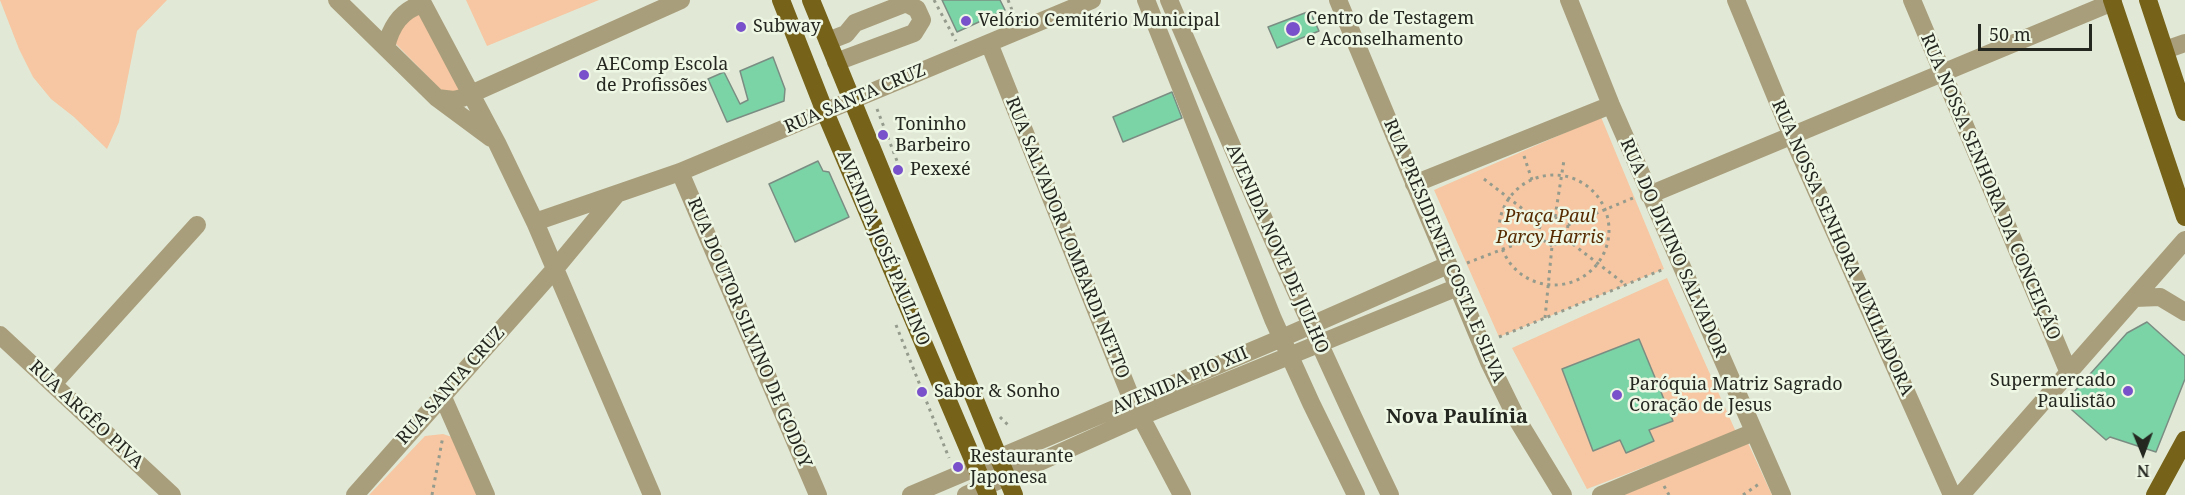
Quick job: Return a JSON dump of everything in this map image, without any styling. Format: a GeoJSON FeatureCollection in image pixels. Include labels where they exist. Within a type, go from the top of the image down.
{"type":"FeatureCollection","features":[{"type":"Feature","properties":{"kind":"main road","name":"AVENIDA JOSÉ PAULINO"},"geometry":{"type":"LineString","coordinates":[[781,0],[825,112],[986,491]]}},
{"type":"Feature","properties":{"kind":"main road","name":"AVENIDA JOSÉ PAULINO"},"geometry":{"type":"LineString","coordinates":[[811,0],[1014,495]]}},
{"type":"Feature","properties":{"kind":"main road"},"geometry":{"type":"LineString","coordinates":[[2148,0],[2185,112]]}},
{"type":"Feature","properties":{"kind":"main road"},"geometry":{"type":"LineString","coordinates":[[2112,1],[2185,217]]}},
{"type":"Feature","properties":{"kind":"main road"},"geometry":{"type":"LineString","coordinates":[[2155,495],[2185,440]]}},
{"type":"Feature","properties":{"kind":"street"},"geometry":{"type":"LineString","coordinates":[[338,0],[437,98],[496,143]]}},
{"type":"Feature","properties":{"kind":"street"},"geometry":{"type":"LineString","coordinates":[[437,98],[454,100],[470,95],[681,0]]}},
{"type":"Feature","properties":{"kind":"street","name":"RUA SANTA CRUZ"},"geometry":{"type":"LineString","coordinates":[[535,222],[680,172],[1092,0]]}},
{"type":"Feature","properties":{"kind":"street","name":"AVENIDA NOVE DE JULHO"},"geometry":{"type":"LineString","coordinates":[[1146,0],[1289,355],[1356,495]]}},
{"type":"Feature","properties":{"kind":"street","name":"AVENIDA NOVE DE JULHO"},"geometry":{"type":"LineString","coordinates":[[1169,0],[1311,325],[1390,495]]}},
{"type":"Feature","properties":{"kind":"street","name":"RUA PRESIDENTE COSTA E SILVA"},"geometry":{"type":"LineString","coordinates":[[1338,0],[1414,184],[1457,264],[1458,287],[1489,362],[1518,421],[1563,495]]}},
{"type":"Feature","properties":{"kind":"street","name":"RUA DO DIVINO SALVADOR"},"geometry":{"type":"LineString","coordinates":[[1569,0],[1611,105],[1643,196],[1782,495]]}},
{"type":"Feature","properties":{"kind":"street","name":"RUA NOSSA SENHORA AUXILIADORA"},"geometry":{"type":"LineString","coordinates":[[1736,0],[1792,136],[1952,495]]}},
{"type":"Feature","properties":{"kind":"street","name":"RUA NOSSA SENHORA DA CONCEIÇÃO"},"geometry":{"type":"LineString","coordinates":[[1912,0],[2069,373]]}},
{"type":"Feature","properties":{"kind":"street"},"geometry":{"type":"LineString","coordinates":[[1643,196],[1792,136],[2112,1]]}},
{"type":"Feature","properties":{"kind":"street"},"geometry":{"type":"LineString","coordinates":[[386,47],[397,18],[422,2],[535,222],[652,495]]}},
{"type":"Feature","properties":{"kind":"street"},"geometry":{"type":"LineString","coordinates":[[828,41],[846,34],[855,23],[906,3],[917,9],[922,20],[914,33],[836,62]]}},
{"type":"Feature","properties":{"kind":"street","name":"RUA SALVADOR LOMBARDI NETTO"},"geometry":{"type":"LineString","coordinates":[[989,43],[1132,400],[1182,495]]}},
{"type":"Feature","properties":{"kind":"street"},"geometry":{"type":"LineString","coordinates":[[2165,50],[2185,43]]}},
{"type":"Feature","properties":{"kind":"street"},"geometry":{"type":"LineString","coordinates":[[1414,184],[1611,105]]}},
{"type":"Feature","properties":{"kind":"street","name":"RUA DOUTOR SILVINO DE GODOY"},"geometry":{"type":"LineString","coordinates":[[680,172],[818,495]]}},
{"type":"Feature","properties":{"kind":"street","name":"RUA SANTA CRUZ"},"geometry":{"type":"LineString","coordinates":[[355,495],[554,270],[617,194]]}},
{"type":"Feature","properties":{"kind":"street"},"geometry":{"type":"LineString","coordinates":[[53,384],[197,225]]}},
{"type":"Feature","properties":{"kind":"street"},"geometry":{"type":"LineString","coordinates":[[1961,495],[2185,240]]}},
{"type":"Feature","properties":{"kind":"street","name":"AVENIDA PIO XII"},"geometry":{"type":"LineString","coordinates":[[911,495],[1457,264]]}},
{"type":"Feature","properties":{"kind":"street","name":"AVENIDA PIO XII"},"geometry":{"type":"LineString","coordinates":[[966,495],[986,491],[1007,478],[1142,416],[1458,287]]}},
{"type":"Feature","properties":{"kind":"street"},"geometry":{"type":"LineString","coordinates":[[2135,298],[2160,297],[2185,312]]}},
{"type":"Feature","properties":{"kind":"street","name":"RUA ARGÊO PIVA"},"geometry":{"type":"LineString","coordinates":[[0,335],[172,495]]}},
{"type":"Feature","properties":{"kind":"street"},"geometry":{"type":"LineString","coordinates":[[442,395],[486,495]]}},
{"type":"Feature","properties":{"kind":"street"},"geometry":{"type":"LineString","coordinates":[[1600,495],[1754,432]]}},
{"type":"Feature","properties":{"kind":"street"},"geometry":{"type":"LineString","coordinates":[[1053,435],[1061,453]]}},
{"type":"Feature","properties":{"kind":"path"},"geometry":{"type":"LineString","coordinates":[[934,0],[956,43],[966,39]]}},
{"type":"Feature","properties":{"kind":"path"},"geometry":{"type":"LineString","coordinates":[[1008,0],[1016,18]]}},
{"type":"Feature","properties":{"kind":"path"},"geometry":{"type":"LineString","coordinates":[[929,9],[936,4]]}},
{"type":"Feature","properties":{"kind":"path"},"geometry":{"type":"LineString","coordinates":[[1524,156],[1532,180]]}},
{"type":"Feature","properties":{"kind":"path"},"geometry":{"type":"LineString","coordinates":[[1555,217],[1564,160]]}},
{"type":"Feature","properties":{"kind":"path"},"geometry":{"type":"LineString","coordinates":[[1562,176],[1582,182],[1597,196],[1606,210],[1609,223],[1608,243],[1598,264],[1576,281],[1548,285],[1536,283],[1518,273],[1511,266],[1502,249],[1499,227],[1509,198],[1523,185],[1542,177],[1562,176]]}},
{"type":"Feature","properties":{"kind":"path"},"geometry":{"type":"LineString","coordinates":[[1484,179],[1541,223]]}},
{"type":"Feature","properties":{"kind":"path"},"geometry":{"type":"LineString","coordinates":[[1568,225],[1643,196]]}},
{"type":"Feature","properties":{"kind":"path"},"geometry":{"type":"LineString","coordinates":[[1537,236],[1541,223],[1555,217]]}},
{"type":"Feature","properties":{"kind":"path"},"geometry":{"type":"LineString","coordinates":[[1555,217],[1568,225]]}},
{"type":"Feature","properties":{"kind":"path"},"geometry":{"type":"LineString","coordinates":[[1566,239],[1568,225]]}},
{"type":"Feature","properties":{"kind":"path"},"geometry":{"type":"LineString","coordinates":[[1457,264],[1537,236]]}},
{"type":"Feature","properties":{"kind":"path"},"geometry":{"type":"LineString","coordinates":[[1537,236],[1552,246]]}},
{"type":"Feature","properties":{"kind":"path"},"geometry":{"type":"LineString","coordinates":[[1566,239],[1626,285]]}},
{"type":"Feature","properties":{"kind":"path"},"geometry":{"type":"LineString","coordinates":[[1552,246],[1566,239]]}},
{"type":"Feature","properties":{"kind":"path"},"geometry":{"type":"LineString","coordinates":[[1545,318],[1552,246]]}},
{"type":"Feature","properties":{"kind":"path"},"geometry":{"type":"LineString","coordinates":[[1499,337],[1664,269]]}},
{"type":"Feature","properties":{"kind":"path"},"geometry":{"type":"LineString","coordinates":[[432,495],[443,435]]}},
{"type":"Feature","properties":{"kind":"path"},"geometry":{"type":"LineString","coordinates":[[1743,495],[1763,481]]}},
{"type":"Feature","properties":{"kind":"path"},"geometry":{"type":"LineString","coordinates":[[1662,482],[1669,495]]}},
{"type":"Feature","properties":{"kind":"green space"},"geometry":{"type":"Polygon","coordinates":[[[0,0],[167,0],[137,31],[119,122],[107,149],[74,117],[51,99],[33,77],[19,49],[0,0]]]}},
{"type":"Feature","properties":{"kind":"green space"},"geometry":{"type":"Polygon","coordinates":[[[466,0],[599,0],[487,46],[466,0]]]}},
{"type":"Feature","properties":{"kind":"green space"},"geometry":{"type":"Polygon","coordinates":[[[420,10],[463,93],[444,93],[392,40],[394,34],[420,10]]]}},
{"type":"Feature","properties":{"kind":"green space","name":"Praça Paul Parcy Harris"},"geometry":{"type":"Polygon","coordinates":[[[1601,117],[1664,269],[1499,337],[1434,190],[1601,117]]]}},
{"type":"Feature","properties":{"kind":"green space"},"geometry":{"type":"Polygon","coordinates":[[[1667,278],[1736,432],[1587,489],[1512,348],[1667,278]]]}},
{"type":"Feature","properties":{"kind":"green space"},"geometry":{"type":"Polygon","coordinates":[[[443,434],[455,438],[481,495],[369,495],[425,436],[443,434]]]}},
{"type":"Feature","properties":{"kind":"green space"},"geometry":{"type":"Polygon","coordinates":[[[1748,443],[1772,495],[1623,495],[1748,443]]]}},
{"type":"Feature","properties":{"kind":"building","name":"Velório Cemitério Municipal"},"geometry":{"type":"Polygon","coordinates":[[[942,0],[1000,0],[1005,10],[957,32],[942,0]]]}},
{"type":"Feature","properties":{"kind":"building","name":"Centro de Testagem e Aconselhamento"},"geometry":{"type":"Polygon","coordinates":[[[1310,11],[1319,31],[1277,48],[1268,27],[1310,11]]]}},
{"type":"Feature","properties":{"kind":"building"},"geometry":{"type":"Polygon","coordinates":[[[773,57],[785,89],[784,101],[727,122],[708,79],[724,72],[740,104],[748,100],[740,71],[773,57]]]}},
{"type":"Feature","properties":{"kind":"building"},"geometry":{"type":"Polygon","coordinates":[[[1172,92],[1182,118],[1123,142],[1113,117],[1172,92]]]}},
{"type":"Feature","properties":{"kind":"building"},"geometry":{"type":"Polygon","coordinates":[[[818,161],[823,171],[829,172],[849,217],[795,242],[769,184],[818,161]]]}},
{"type":"Feature","properties":{"kind":"building","name":"Supermercado Paulistão"},"geometry":{"type":"Polygon","coordinates":[[[2147,322],[2185,356],[2185,379],[2156,452],[2110,437],[2106,440],[2064,403],[2127,333],[2147,322]]]}},
{"type":"Feature","properties":{"kind":"building","name":"Paróquia Matriz Sagrado Coração de Jesus"},"geometry":{"type":"Polygon","coordinates":[[[1639,339],[1673,421],[1649,430],[1654,441],[1626,453],[1620,440],[1593,451],[1562,369],[1639,339]]]}},
{"type":"Feature","properties":{"kind":"place","name":"Velório Cemitério Municipal"},"geometry":{"type":"Point","coordinates":[966,21]}},
{"type":"Feature","properties":{"kind":"place","name":"Subway"},"geometry":{"type":"Point","coordinates":[741,27]}},
{"type":"Feature","properties":{"kind":"place","name":"Centro de Testagem e Aconselhamento"},"geometry":{"type":"Point","coordinates":[1293,29]}},
{"type":"Feature","properties":{"kind":"place","name":"AEComp Escola de Profissões"},"geometry":{"type":"Point","coordinates":[584,75]}},
{"type":"Feature","properties":{"kind":"place","name":"Toninho Barbeiro"},"geometry":{"type":"Point","coordinates":[883,135]}},
{"type":"Feature","properties":{"kind":"place","name":"Pexexé"},"geometry":{"type":"Point","coordinates":[898,170]}},
{"type":"Feature","properties":{"kind":"place","name":"Supermercado Paulistão"},"geometry":{"type":"Point","coordinates":[2128,391]}},
{"type":"Feature","properties":{"kind":"place","name":"Sabor & Sonho"},"geometry":{"type":"Point","coordinates":[922,392]}},
{"type":"Feature","properties":{"kind":"place","name":"Paróquia Matriz Sagrado Coração de Jesus"},"geometry":{"type":"Point","coordinates":[1617,395]}},
{"type":"Feature","properties":{"kind":"place","name":"Restaurante Japonesa"},"geometry":{"type":"Point","coordinates":[958,467]}},
{"type":"Feature","properties":{"kind":"district","name":"Nova Paulínia"},"geometry":{"type":"Point","coordinates":[1457,417]}}]}
